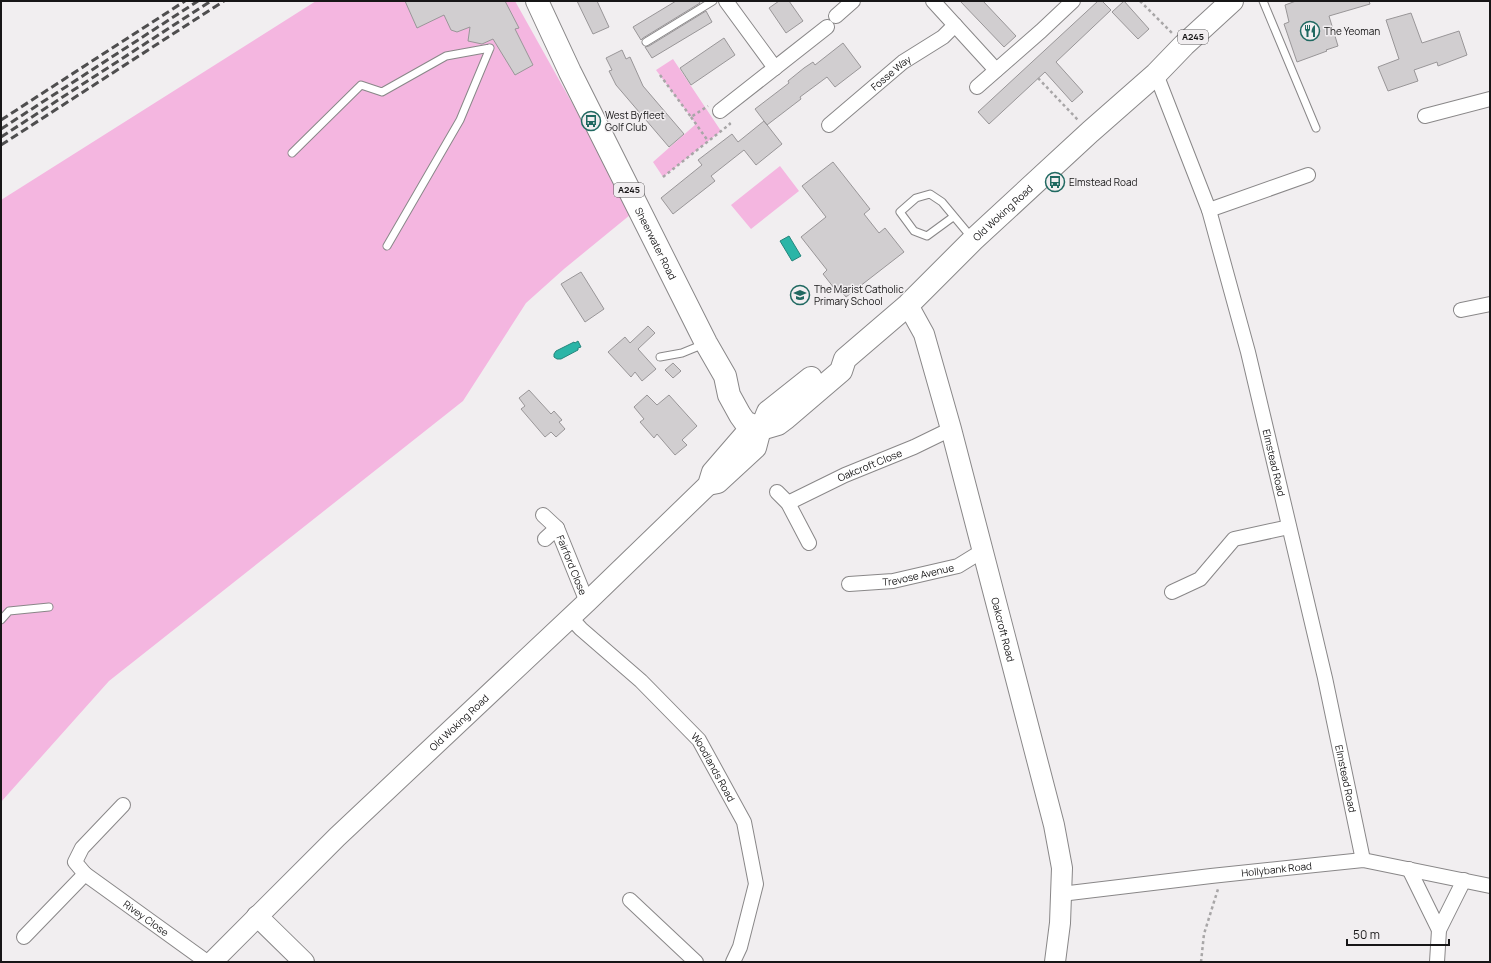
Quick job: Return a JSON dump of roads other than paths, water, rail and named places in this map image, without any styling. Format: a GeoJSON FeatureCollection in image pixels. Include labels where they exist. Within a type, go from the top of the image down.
{"type":"FeatureCollection","features":[{"type":"Feature","properties":{"kind":"main road","name":"Sheerwater Road"},"geometry":{"type":"LineString","coordinates":[[538,1],[570,72],[706,343],[725,376],[729,394],[745,422],[761,429]]}},
{"type":"Feature","properties":{"kind":"main road","name":"Old Woking Road"},"geometry":{"type":"LineString","coordinates":[[212,962],[342,833],[587,602],[708,485],[712,472],[744,436],[761,429],[768,412],[831,362],[845,359],[908,305],[973,240],[1090,132],[1156,74],[1184,45],[1232,1]]}},
{"type":"Feature","properties":{"kind":"main road","name":"Oakcroft Road"},"geometry":{"type":"LineString","coordinates":[[908,305],[924,334],[951,429],[984,550],[1054,824],[1062,868],[1055,962]]}},
{"type":"Feature","properties":{"kind":"main road"},"geometry":{"type":"LineString","coordinates":[[257,916],[304,962]]}},
{"type":"Feature","properties":{"kind":"street"},"geometry":{"type":"LineString","coordinates":[[726,1],[775,68]]}},
{"type":"Feature","properties":{"kind":"street"},"geometry":{"type":"LineString","coordinates":[[836,16],[853,1]]}},
{"type":"Feature","properties":{"kind":"street"},"geometry":{"type":"LineString","coordinates":[[933,1],[996,70]]}},
{"type":"Feature","properties":{"kind":"street"},"geometry":{"type":"LineString","coordinates":[[977,87],[1073,1]]}},
{"type":"Feature","properties":{"kind":"street","name":"Fosse Way"},"geometry":{"type":"LineString","coordinates":[[829,125],[903,62],[943,37],[955,25]]}},
{"type":"Feature","properties":{"kind":"street"},"geometry":{"type":"LineString","coordinates":[[720,111],[827,27]]}},
{"type":"Feature","properties":{"kind":"street","name":"Elmstead Road"},"geometry":{"type":"LineString","coordinates":[[1156,74],[1209,210],[1248,352],[1324,678],[1362,860]]}},
{"type":"Feature","properties":{"kind":"street"},"geometry":{"type":"LineString","coordinates":[[1434,118],[1490,99]]}},
{"type":"Feature","properties":{"kind":"street"},"geometry":{"type":"LineString","coordinates":[[1209,210],[1308,175]]}},
{"type":"Feature","properties":{"kind":"street"},"geometry":{"type":"LineString","coordinates":[[1461,310],[1490,304]]}},
{"type":"Feature","properties":{"kind":"street","name":"Oakcroft Close"},"geometry":{"type":"LineString","coordinates":[[788,503],[844,475],[914,447],[951,429]]}},
{"type":"Feature","properties":{"kind":"street"},"geometry":{"type":"LineString","coordinates":[[777,492],[788,503],[809,543]]}},
{"type":"Feature","properties":{"kind":"street","name":"Fairford Close"},"geometry":{"type":"LineString","coordinates":[[543,515],[557,528],[587,602]]}},
{"type":"Feature","properties":{"kind":"street"},"geometry":{"type":"LineString","coordinates":[[1172,592],[1200,579],[1234,539],[1289,527]]}},
{"type":"Feature","properties":{"kind":"street","name":"Fairford Close"},"geometry":{"type":"LineString","coordinates":[[545,539],[557,528]]}},
{"type":"Feature","properties":{"kind":"street","name":"Trevose Avenue"},"geometry":{"type":"LineString","coordinates":[[849,584],[893,581],[958,566],[984,550]]}},
{"type":"Feature","properties":{"kind":"street","name":"Woodlands Road"},"geometry":{"type":"LineString","coordinates":[[570,617],[581,629],[641,681],[699,740],[744,822],[756,884],[740,948],[733,962]]}},
{"type":"Feature","properties":{"kind":"street","name":"Rivey Close"},"geometry":{"type":"LineString","coordinates":[[123,805],[82,848],[75,862],[85,874],[207,962]]}},
{"type":"Feature","properties":{"kind":"street","name":"Hollybank Road"},"geometry":{"type":"LineString","coordinates":[[1061,894],[1222,874],[1362,860],[1490,886]]}},
{"type":"Feature","properties":{"kind":"street"},"geometry":{"type":"LineString","coordinates":[[1409,869],[1439,930]]}},
{"type":"Feature","properties":{"kind":"street"},"geometry":{"type":"LineString","coordinates":[[24,937],[85,874]]}},
{"type":"Feature","properties":{"kind":"street"},"geometry":{"type":"LineString","coordinates":[[1437,962],[1439,930],[1464,880]]}},
{"type":"Feature","properties":{"kind":"street"},"geometry":{"type":"LineString","coordinates":[[630,900],[696,962]]}},
{"type":"Feature","properties":{"kind":"lane"},"geometry":{"type":"LineString","coordinates":[[646,42],[713,1]]}},
{"type":"Feature","properties":{"kind":"lane"},"geometry":{"type":"LineString","coordinates":[[1263,1],[1316,128]]}},
{"type":"Feature","properties":{"kind":"lane"},"geometry":{"type":"LineString","coordinates":[[292,153],[361,85],[382,92],[446,56],[490,48],[460,120],[387,246]]}},
{"type":"Feature","properties":{"kind":"lane"},"geometry":{"type":"LineString","coordinates":[[954,217],[927,236],[914,231],[900,212],[916,198],[930,194],[942,202],[973,240]]}},
{"type":"Feature","properties":{"kind":"lane"},"geometry":{"type":"LineString","coordinates":[[660,357],[682,353],[706,343]]}},
{"type":"Feature","properties":{"kind":"lane"},"geometry":{"type":"LineString","coordinates":[[1,620],[9,611],[48,607]]}},
{"type":"Feature","properties":{"kind":"railway"},"geometry":{"type":"LineString","coordinates":[[1,120],[185,1]]}},
{"type":"Feature","properties":{"kind":"railway"},"geometry":{"type":"LineString","coordinates":[[1,129],[198,1]]}},
{"type":"Feature","properties":{"kind":"railway"},"geometry":{"type":"LineString","coordinates":[[1,137],[211,1]]}},
{"type":"Feature","properties":{"kind":"railway"},"geometry":{"type":"LineString","coordinates":[[1,145],[224,1]]}},
{"type":"Feature","properties":{"kind":"place","name":"The Yeoman"},"geometry":{"type":"Point","coordinates":[1310,31]}},
{"type":"Feature","properties":{"kind":"place","name":"West Byfleet Golf Club"},"geometry":{"type":"Point","coordinates":[591,121]}},
{"type":"Feature","properties":{"kind":"place","name":"Elmstead Road"},"geometry":{"type":"Point","coordinates":[1055,182]}},
{"type":"Feature","properties":{"kind":"place","name":"The Marist Catholic Primary School"},"geometry":{"type":"Point","coordinates":[800,295]}}]}
